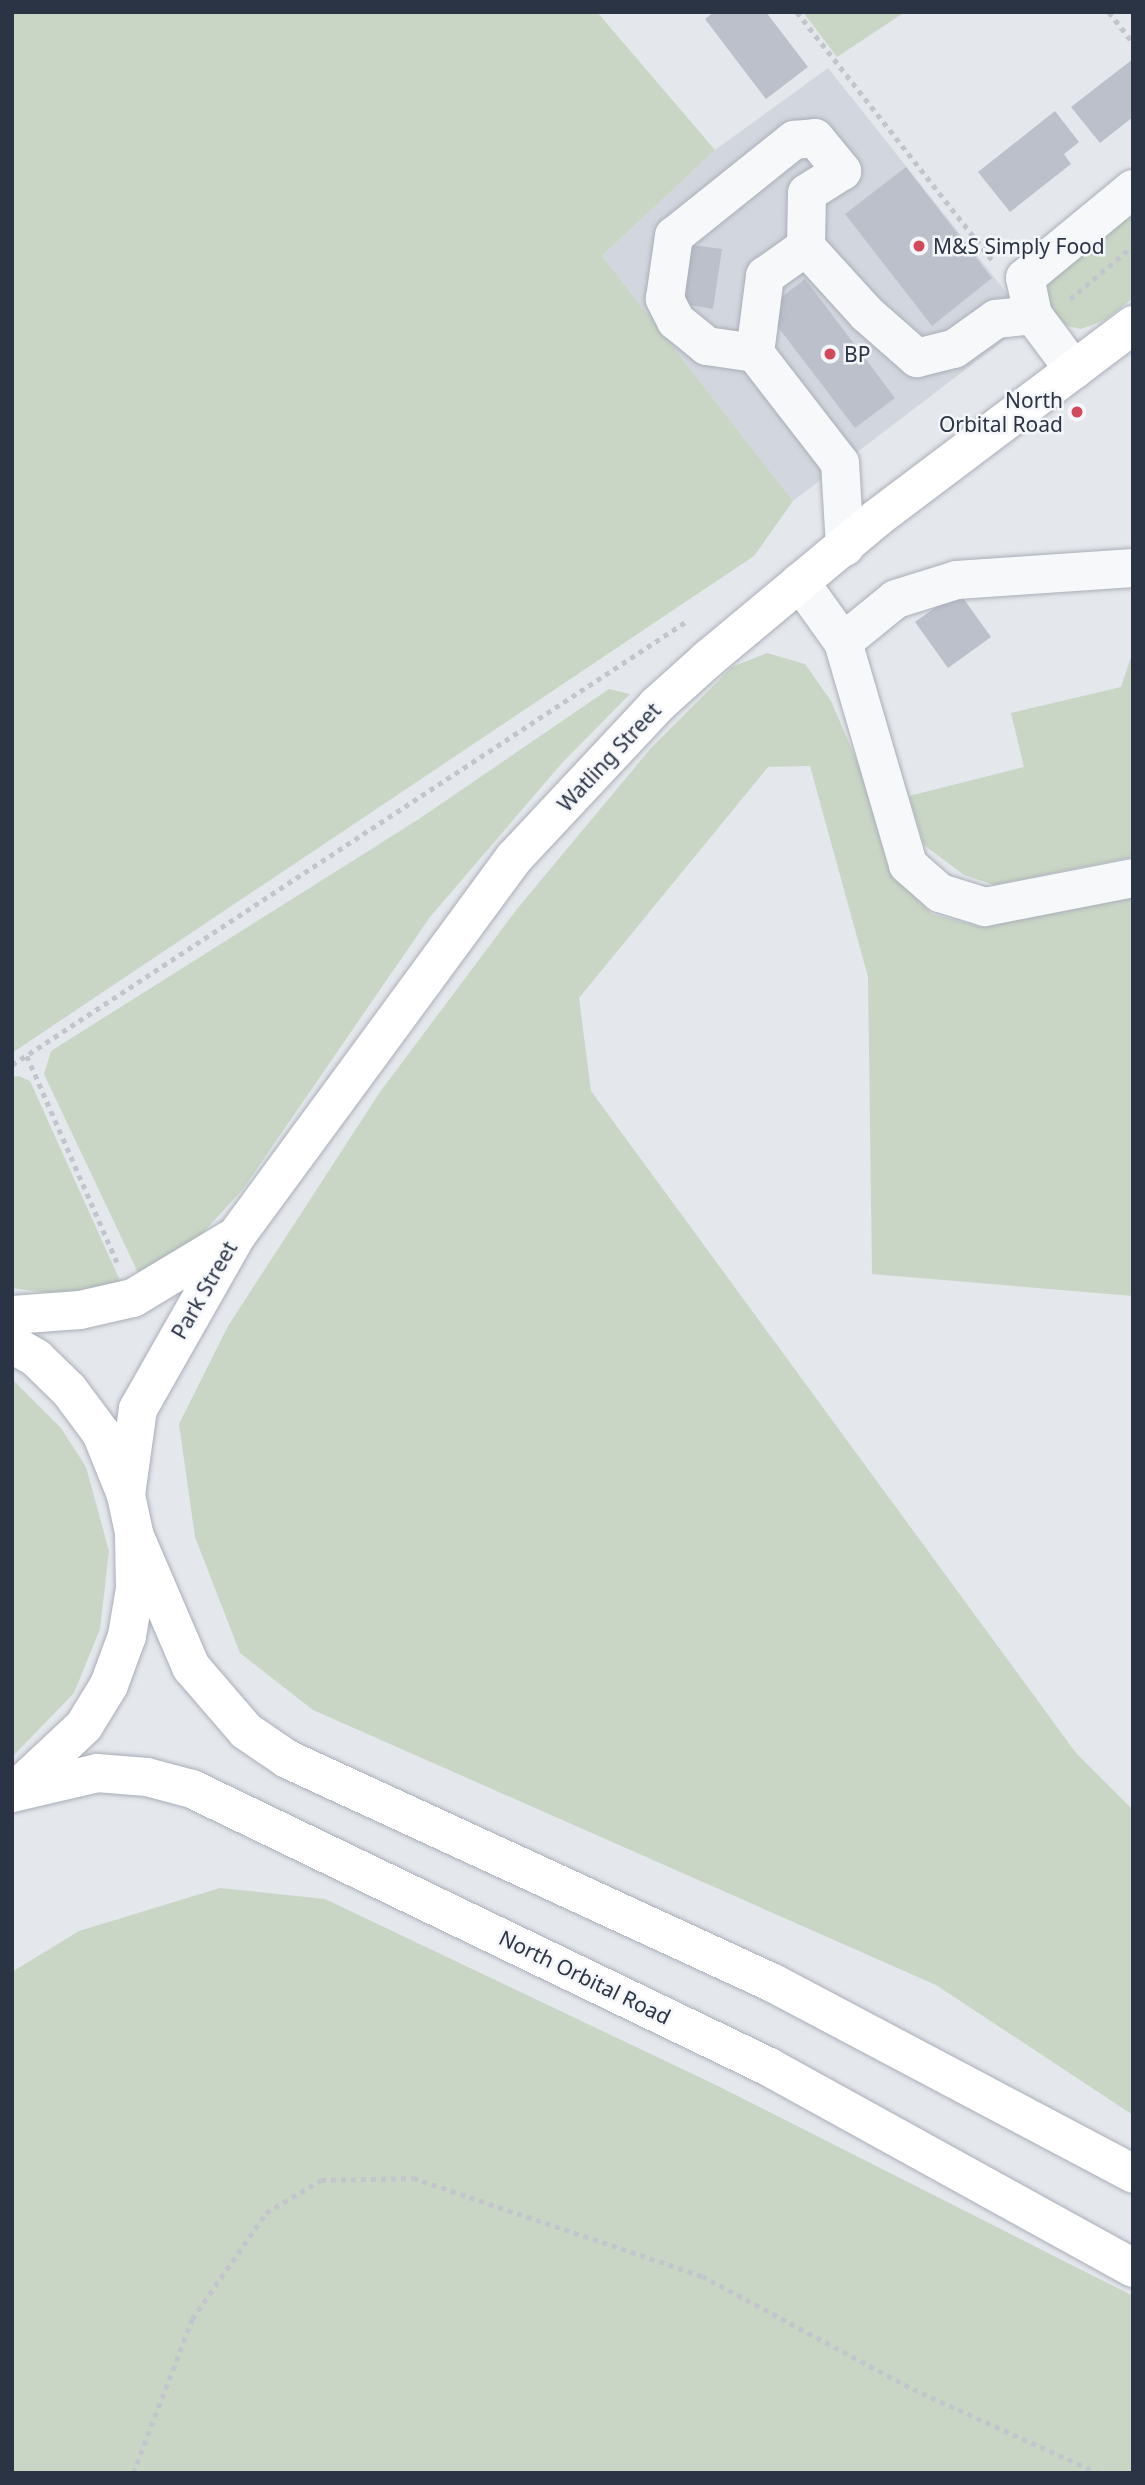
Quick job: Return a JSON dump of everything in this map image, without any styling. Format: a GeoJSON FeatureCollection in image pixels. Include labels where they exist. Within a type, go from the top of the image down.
{"type":"FeatureCollection","features":[{"type":"Feature","properties":{"kind":"main road","name":"Watling Street"},"geometry":{"type":"LineString","coordinates":[[237,1235],[514,858],[657,705],[800,582],[1133,325]]}},
{"type":"Feature","properties":{"kind":"main road","name":"Park Street"},"geometry":{"type":"LineString","coordinates":[[12,1315],[80,1310],[133,1298],[237,1235]]}},
{"type":"Feature","properties":{"kind":"main road","name":"Park Street"},"geometry":{"type":"LineString","coordinates":[[126,1495],[131,1434],[142,1400],[237,1235]]}},
{"type":"Feature","properties":{"kind":"main road"},"geometry":{"type":"LineString","coordinates":[[12,1344],[36,1358],[69,1390],[101,1433],[126,1495],[134,1534],[135,1589],[127,1636],[108,1685],[59,1754],[12,1793]]}},
{"type":"Feature","properties":{"kind":"main road"},"geometry":{"type":"LineString","coordinates":[[134,1534],[191,1667],[246,1731],[287,1759],[773,1983],[1133,2174]]}},
{"type":"Feature","properties":{"kind":"main road","name":"North Orbital Road"},"geometry":{"type":"LineString","coordinates":[[12,1793],[97,1773],[147,1777],[192,1789],[769,2067],[1133,2268]]}},
{"type":"Feature","properties":{"kind":"street"},"geometry":{"type":"LineString","coordinates":[[845,547],[840,463],[755,353],[708,346],[676,321],[665,299],[674,236],[794,139],[815,138],[842,171],[807,193],[806,247],[867,314],[917,358],[954,349],[996,319],[1033,311]]}},
{"type":"Feature","properties":{"kind":"street"},"geometry":{"type":"LineString","coordinates":[[1074,370],[1033,311],[1025,278],[1032,269],[1133,190]]}},
{"type":"Feature","properties":{"kind":"street"},"geometry":{"type":"LineString","coordinates":[[755,353],[765,276],[806,247]]}},
{"type":"Feature","properties":{"kind":"street"},"geometry":{"type":"LineString","coordinates":[[843,642],[896,599],[957,580],[1133,568]]}},
{"type":"Feature","properties":{"kind":"street"},"geometry":{"type":"LineString","coordinates":[[800,582],[843,642],[908,865],[940,893],[985,908],[1133,878]]}},
{"type":"Feature","properties":{"kind":"path"},"geometry":{"type":"LineString","coordinates":[[797,12],[1033,311],[1133,246]]}},
{"type":"Feature","properties":{"kind":"path"},"geometry":{"type":"LineString","coordinates":[[1109,12],[1133,43]]}},
{"type":"Feature","properties":{"kind":"path"},"geometry":{"type":"LineString","coordinates":[[12,1065],[696,616]]}},
{"type":"Feature","properties":{"kind":"path"},"geometry":{"type":"LineString","coordinates":[[27,1056],[123,1276]]}},
{"type":"Feature","properties":{"kind":"path"},"geometry":{"type":"LineString","coordinates":[[133,2473],[192,2319],[266,2213],[321,2180],[413,2178],[702,2276],[913,2389],[1098,2473]]}},
{"type":"Feature","properties":{"kind":"shaded area"},"geometry":{"type":"Polygon","coordinates":[[[828,68],[1029,321],[793,501],[602,256],[715,150],[828,68]]]}},
{"type":"Feature","properties":{"kind":"green space"},"geometry":{"type":"Polygon","coordinates":[[[12,12],[597,12],[715,150],[602,256],[793,501],[754,556],[12,1053],[12,12]]]}},
{"type":"Feature","properties":{"kind":"green space"},"geometry":{"type":"Polygon","coordinates":[[[803,12],[905,12],[837,57],[803,12]]]}},
{"type":"Feature","properties":{"kind":"green space"},"geometry":{"type":"Polygon","coordinates":[[[1133,210],[1133,298],[1105,320],[1081,329],[1067,326],[1049,306],[1048,277],[1133,210]]]}},
{"type":"Feature","properties":{"kind":"green space"},"geometry":{"type":"Polygon","coordinates":[[[1133,651],[1133,857],[994,885],[964,875],[924,845],[909,796],[1024,767],[1011,713],[1121,687],[1133,651]]]}},
{"type":"Feature","properties":{"kind":"green space"},"geometry":{"type":"Polygon","coordinates":[[[767,653],[805,664],[831,701],[859,766],[889,870],[932,914],[982,927],[1133,898],[1133,1296],[872,1274],[868,977],[810,766],[768,767],[579,998],[591,1091],[1076,1753],[1133,1810],[1133,2115],[936,1985],[313,1710],[240,1653],[195,1537],[179,1424],[228,1326],[380,1092],[517,909],[651,748],[732,667],[767,653]]]}},
{"type":"Feature","properties":{"kind":"green space"},"geometry":{"type":"Polygon","coordinates":[[[609,689],[630,694],[562,763],[430,917],[243,1189],[187,1250],[141,1279],[44,1074],[51,1051],[419,819],[609,689]]]}},
{"type":"Feature","properties":{"kind":"green space"},"geometry":{"type":"Polygon","coordinates":[[[19,1076],[30,1081],[122,1285],[65,1295],[12,1288],[12,1077],[19,1076]]]}},
{"type":"Feature","properties":{"kind":"green space"},"geometry":{"type":"Polygon","coordinates":[[[12,1379],[61,1428],[86,1467],[109,1551],[100,1629],[74,1693],[12,1757],[12,1379]]]}},
{"type":"Feature","properties":{"kind":"green space"},"geometry":{"type":"Polygon","coordinates":[[[220,1888],[325,1899],[716,2085],[1133,2296],[1133,2473],[12,2473],[12,1972],[79,1931],[220,1888]]]}},
{"type":"Feature","properties":{"kind":"building"},"geometry":{"type":"Polygon","coordinates":[[[714,12],[766,12],[808,67],[766,99],[705,19],[714,12]]]}},
{"type":"Feature","properties":{"kind":"building"},"geometry":{"type":"Polygon","coordinates":[[[1133,59],[1133,117],[1100,143],[1071,107],[1133,59]]]}},
{"type":"Feature","properties":{"kind":"building"},"geometry":{"type":"Polygon","coordinates":[[[1055,111],[1079,142],[1064,154],[1071,164],[1010,212],[978,172],[1055,111]]]}},
{"type":"Feature","properties":{"kind":"building","name":"M&S Simply Food"},"geometry":{"type":"Polygon","coordinates":[[[906,167],[992,278],[932,326],[845,214],[906,167]]]}},
{"type":"Feature","properties":{"kind":"building"},"geometry":{"type":"Polygon","coordinates":[[[692,245],[722,249],[713,309],[683,304],[692,245]]]}},
{"type":"Feature","properties":{"kind":"building","name":"BP"},"geometry":{"type":"Polygon","coordinates":[[[805,279],[895,398],[855,428],[765,310],[805,279]]]}},
{"type":"Feature","properties":{"kind":"building"},"geometry":{"type":"Polygon","coordinates":[[[958,591],[991,637],[948,668],[915,622],[958,591]]]}},
{"type":"Feature","properties":{"kind":"place","name":"M&S Simply Food"},"geometry":{"type":"Point","coordinates":[919,246]}},
{"type":"Feature","properties":{"kind":"place","name":"BP"},"geometry":{"type":"Point","coordinates":[830,354]}},
{"type":"Feature","properties":{"kind":"place","name":"North Orbital Road"},"geometry":{"type":"Point","coordinates":[1077,412]}}]}
